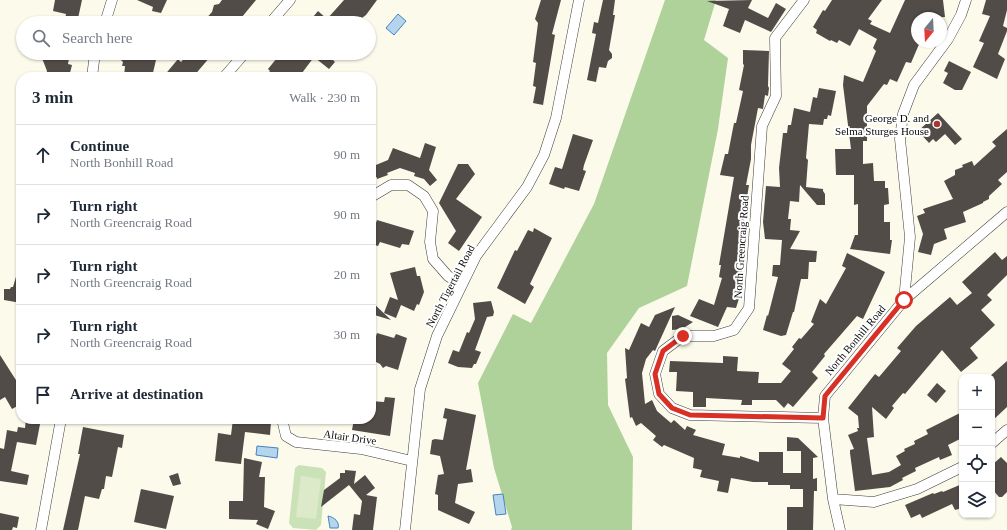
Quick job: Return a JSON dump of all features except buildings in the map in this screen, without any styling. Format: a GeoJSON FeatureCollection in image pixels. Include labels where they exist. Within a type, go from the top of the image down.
{"type":"FeatureCollection","features":[{"type":"Feature","properties":{"kind":"street"},"geometry":{"type":"LineString","coordinates":[[106,16],[112,0]]}},
{"type":"Feature","properties":{"kind":"street"},"geometry":{"type":"LineString","coordinates":[[276,16],[290,0]]}},
{"type":"Feature","properties":{"kind":"street","name":"North Tigertail Road"},"geometry":{"type":"LineString","coordinates":[[405,530],[414,432],[420,389],[437,336],[476,256],[527,187],[544,155],[556,118],[579,0]]}},
{"type":"Feature","properties":{"kind":"street","name":"North Greencraig Road"},"geometry":{"type":"LineString","coordinates":[[804,0],[775,38],[776,96],[762,126],[749,308],[734,330],[714,336],[683,336],[663,351],[655,374],[659,394],[672,408],[690,415],[823,418]]}},
{"type":"Feature","properties":{"kind":"street"},"geometry":{"type":"LineString","coordinates":[[904,300],[910,237],[900,139],[903,114],[914,85],[948,39],[962,15],[966,0]]}},
{"type":"Feature","properties":{"kind":"street"},"geometry":{"type":"LineString","coordinates":[[93,72],[94,60]]}},
{"type":"Feature","properties":{"kind":"street"},"geometry":{"type":"LineString","coordinates":[[228,72],[239,60]]}},
{"type":"Feature","properties":{"kind":"street"},"geometry":{"type":"LineString","coordinates":[[376,194],[391,185],[408,185],[424,196],[433,211],[430,242],[433,259],[448,276],[462,284]]}},
{"type":"Feature","properties":{"kind":"street","name":"North Bonhill Road"},"geometry":{"type":"LineString","coordinates":[[840,530],[833,499],[823,418],[825,396],[904,300],[1007,212]]}},
{"type":"Feature","properties":{"kind":"street"},"geometry":{"type":"LineString","coordinates":[[41,530],[60,424]]}},
{"type":"Feature","properties":{"kind":"street","name":"Altair Drive"},"geometry":{"type":"LineString","coordinates":[[283,424],[286,436],[296,442],[361,449],[412,461]]}},
{"type":"Feature","properties":{"kind":"street"},"geometry":{"type":"LineString","coordinates":[[995,440],[1007,430]]}},
{"type":"Feature","properties":{"kind":"street"},"geometry":{"type":"LineString","coordinates":[[833,499],[874,502],[916,489],[959,468]]}},
{"type":"Feature","properties":{"kind":"green space"},"geometry":{"type":"Polygon","coordinates":[[[665,0],[716,0],[704,40],[728,58],[718,129],[687,286],[639,308],[607,353],[608,405],[633,457],[632,530],[511,530],[512,527],[494,468],[478,383],[513,314],[531,323],[594,204],[665,0]]]}},
{"type":"Feature","properties":{"kind":"green space"},"geometry":{"type":"Polygon","coordinates":[[[299,465],[322,468],[326,472],[321,525],[316,530],[293,528],[289,523],[295,468],[299,465]]]}},
{"type":"Feature","properties":{"kind":"green space"},"geometry":{"type":"Polygon","coordinates":[[[301,476],[321,479],[316,519],[296,517],[301,476]]]}},
{"type":"Feature","properties":{"kind":"water"},"geometry":{"type":"Polygon","coordinates":[[[398,14],[406,21],[394,35],[386,28],[398,14]]]}},
{"type":"Feature","properties":{"kind":"water"},"geometry":{"type":"Polygon","coordinates":[[[257,446],[278,448],[277,458],[256,455],[257,446]]]}},
{"type":"Feature","properties":{"kind":"water"},"geometry":{"type":"Polygon","coordinates":[[[503,494],[506,514],[496,515],[493,495],[503,494]]]}},
{"type":"Feature","properties":{"kind":"water"},"geometry":{"type":"Polygon","coordinates":[[[328,516],[336,520],[338,528],[330,528],[328,516]]]}},
{"type":"Feature","properties":{"kind":"place","name":"George D. and Selma Sturges House"},"geometry":{"type":"Point","coordinates":[937,124]}},
{"type":"Feature","properties":{"kind":"route"},"geometry":{"type":"LineString","coordinates":[[683,336],[663,351],[655,374],[659,394],[672,408],[690,415],[823,418],[825,396],[904,300]]}}]}
